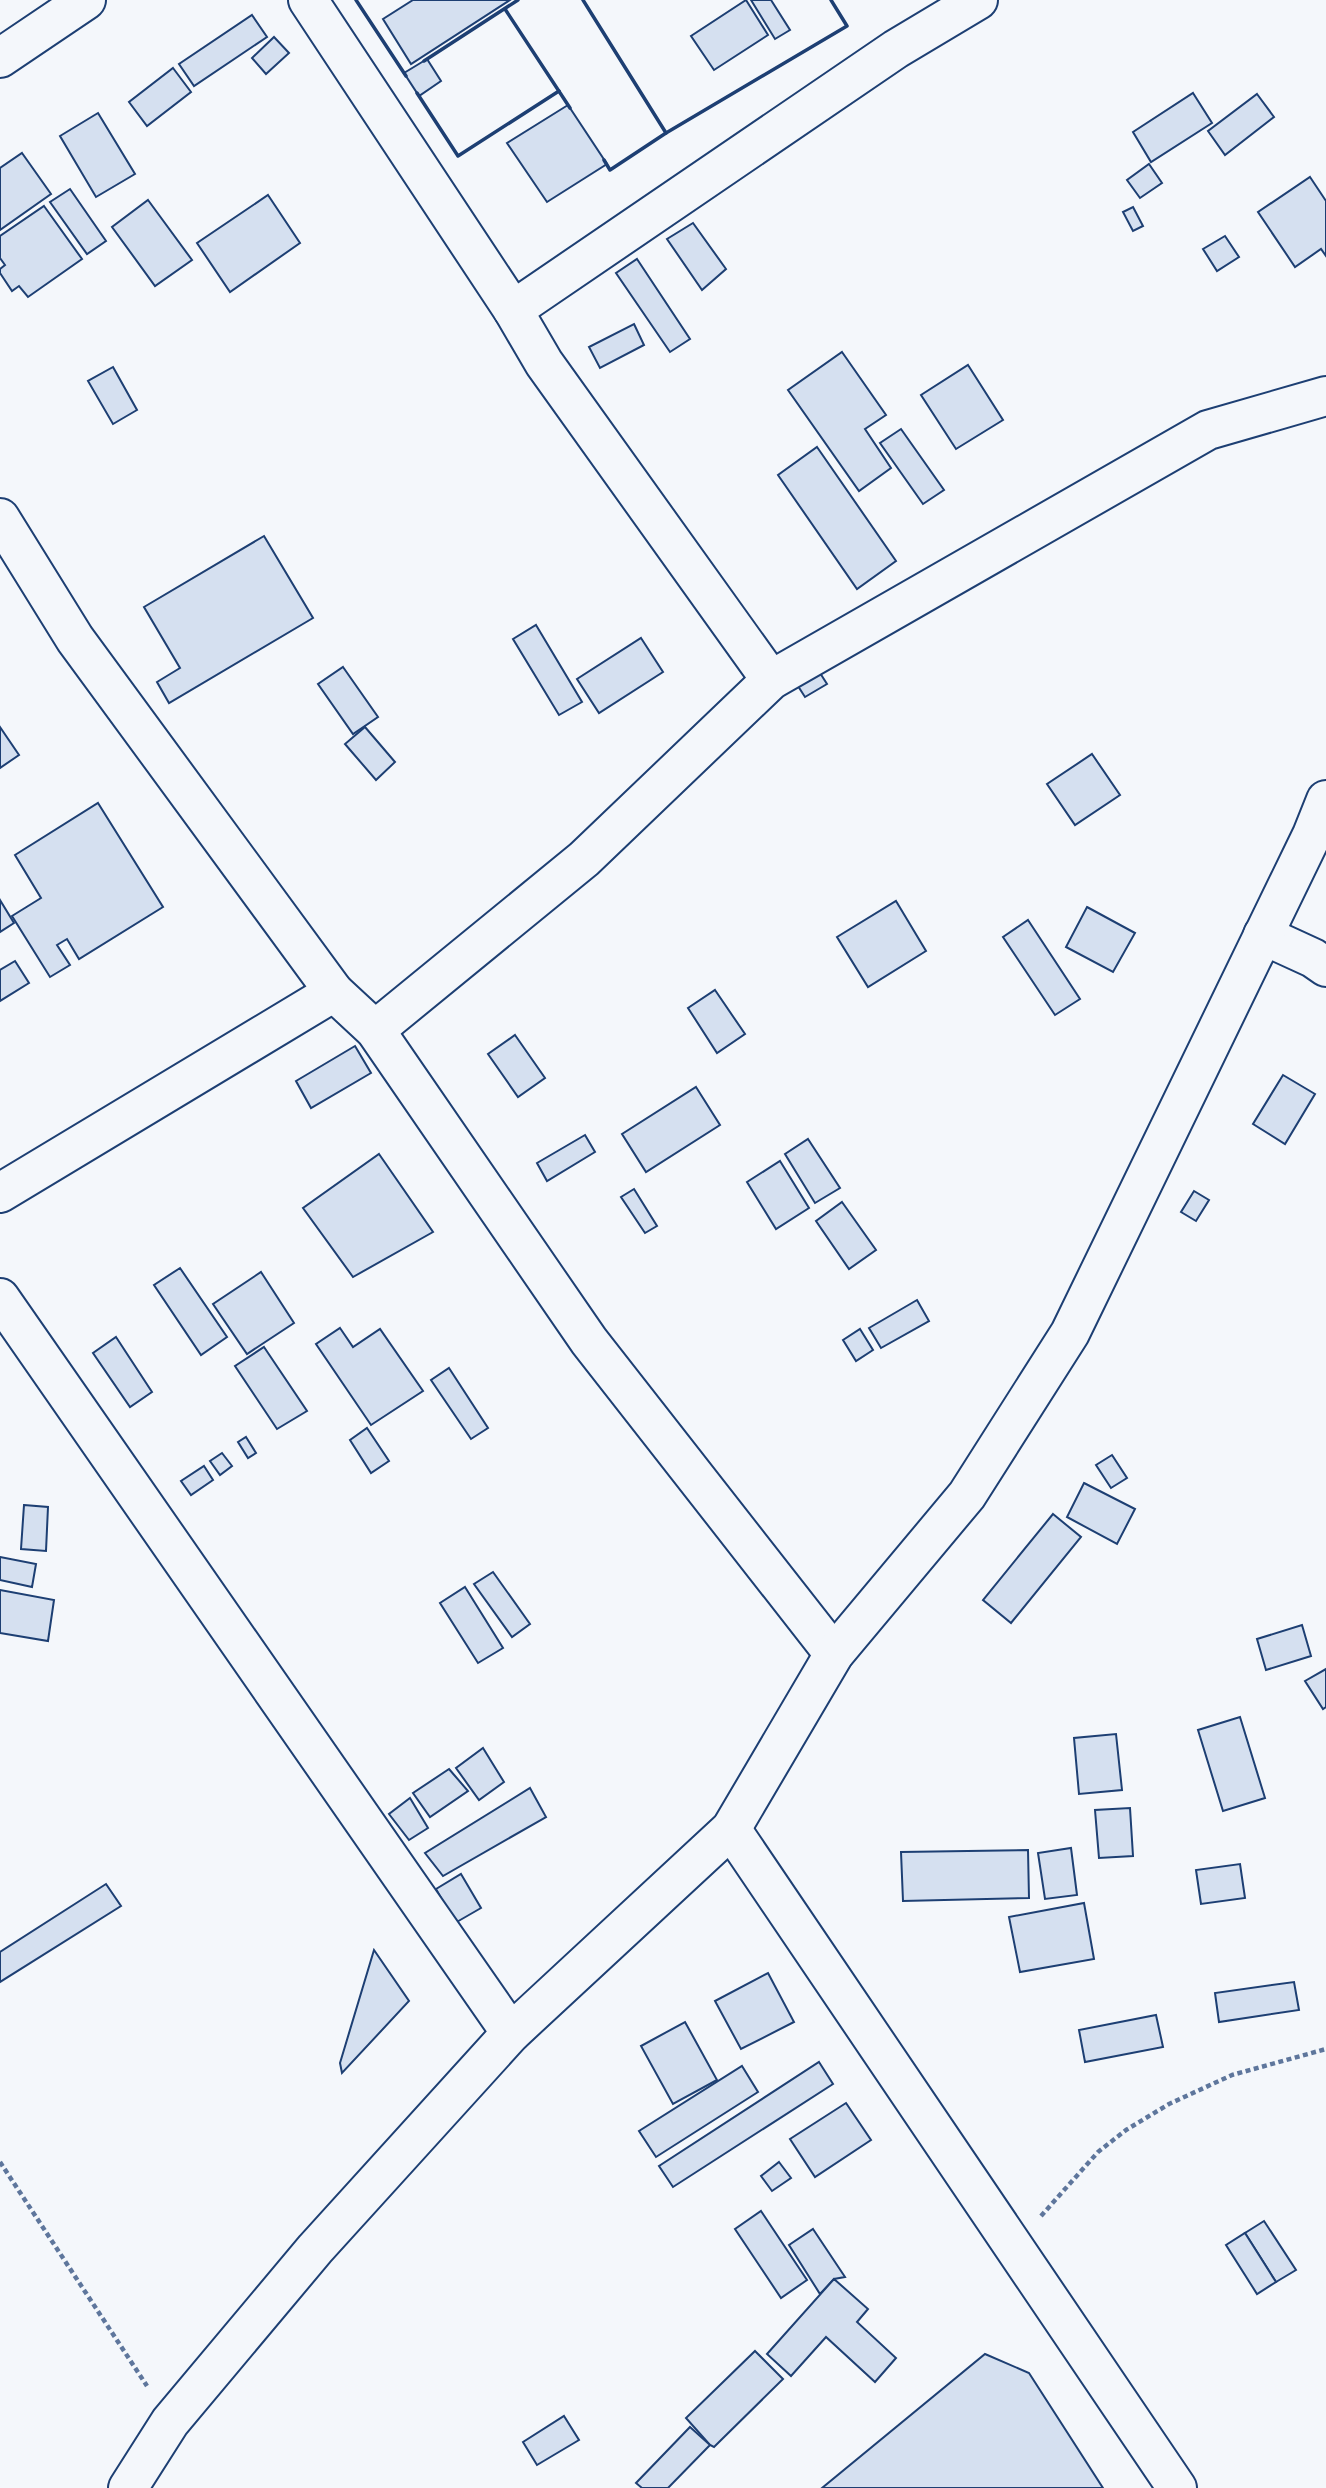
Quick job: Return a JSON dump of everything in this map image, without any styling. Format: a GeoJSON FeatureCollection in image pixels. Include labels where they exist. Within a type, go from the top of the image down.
{"type":"FeatureCollection","features":[{"type":"Feature","properties":{"kind":"street"},"geometry":{"type":"LineString","coordinates":[[0,58],[86,0]]}},
{"type":"Feature","properties":{"kind":"street"},"geometry":{"type":"LineString","coordinates":[[308,0],[513,310],[544,363],[771,680]]}},
{"type":"Feature","properties":{"kind":"street"},"geometry":{"type":"LineString","coordinates":[[513,310],[896,49],[978,0]]}},
{"type":"Feature","properties":{"kind":"street"},"geometry":{"type":"LineString","coordinates":[[375,1030],[584,859],[771,680],[1208,430],[1326,396]]}},
{"type":"Feature","properties":{"kind":"street"},"geometry":{"type":"LineString","coordinates":[[0,518],[75,639],[334,992],[375,1030],[589,1341],[834,1654]]}},
{"type":"Feature","properties":{"kind":"street"},"geometry":{"type":"LineString","coordinates":[[128,2488],[170,2422],[315,2249],[510,2033],[731,1829],[834,1654],[967,1495],[1070,1333],[1312,835],[1326,800]]}},
{"type":"Feature","properties":{"kind":"street"},"geometry":{"type":"LineString","coordinates":[[1263,935],[1313,958],[1326,967]]}},
{"type":"Feature","properties":{"kind":"street"},"geometry":{"type":"LineString","coordinates":[[0,1193],[334,992]]}},
{"type":"Feature","properties":{"kind":"street"},"geometry":{"type":"LineString","coordinates":[[0,1298],[510,2033]]}},
{"type":"Feature","properties":{"kind":"street"},"geometry":{"type":"LineString","coordinates":[[731,1829],[1177,2488]]}},
{"type":"Feature","properties":{"kind":"path"},"geometry":{"type":"LineString","coordinates":[[1013,2246],[1098,2152],[1125,2130],[1169,2104],[1232,2075],[1326,2049]]}},
{"type":"Feature","properties":{"kind":"path"},"geometry":{"type":"LineString","coordinates":[[0,2162],[170,2422]]}},
{"type":"Feature","properties":{"kind":"building"},"geometry":{"type":"Polygon","coordinates":[[[413,0],[510,0],[411,64],[383,19],[413,0]]]}},
{"type":"Feature","properties":{"kind":"building"},"geometry":{"type":"Polygon","coordinates":[[[746,0],[768,35],[714,70],[691,36],[746,0]]]}},
{"type":"Feature","properties":{"kind":"building"},"geometry":{"type":"Polygon","coordinates":[[[751,0],[771,0],[790,30],[775,39],[751,0]]]}},
{"type":"Feature","properties":{"kind":"building"},"geometry":{"type":"Polygon","coordinates":[[[252,15],[267,37],[194,86],[179,64],[252,15]]]}},
{"type":"Feature","properties":{"kind":"building"},"geometry":{"type":"Polygon","coordinates":[[[274,37],[289,53],[266,74],[252,58],[274,37]]]}},
{"type":"Feature","properties":{"kind":"building"},"geometry":{"type":"Polygon","coordinates":[[[427,59],[441,81],[419,96],[404,73],[427,59]]]}},
{"type":"Feature","properties":{"kind":"building"},"geometry":{"type":"Polygon","coordinates":[[[173,68],[191,92],[147,126],[129,102],[173,68]]]}},
{"type":"Feature","properties":{"kind":"building"},"geometry":{"type":"Polygon","coordinates":[[[1193,93],[1212,123],[1151,162],[1133,132],[1193,93]]]}},
{"type":"Feature","properties":{"kind":"building"},"geometry":{"type":"Polygon","coordinates":[[[1257,94],[1274,117],[1225,155],[1208,131],[1257,94]]]}},
{"type":"Feature","properties":{"kind":"building"},"geometry":{"type":"Polygon","coordinates":[[[568,105],[607,164],[547,202],[507,143],[568,105]]]}},
{"type":"Feature","properties":{"kind":"building"},"geometry":{"type":"Polygon","coordinates":[[[98,113],[135,174],[96,197],[60,136],[98,113]]]}},
{"type":"Feature","properties":{"kind":"building"},"geometry":{"type":"Polygon","coordinates":[[[22,153],[51,194],[0,230],[0,168],[22,153]]]}},
{"type":"Feature","properties":{"kind":"building"},"geometry":{"type":"Polygon","coordinates":[[[1149,164],[1162,183],[1140,198],[1127,180],[1149,164]]]}},
{"type":"Feature","properties":{"kind":"building"},"geometry":{"type":"Polygon","coordinates":[[[1310,177],[1326,201],[1326,256],[1321,249],[1295,267],[1258,212],[1310,177]]]}},
{"type":"Feature","properties":{"kind":"building"},"geometry":{"type":"Polygon","coordinates":[[[70,189],[106,241],[87,254],[50,202],[70,189]]]}},
{"type":"Feature","properties":{"kind":"building"},"geometry":{"type":"Polygon","coordinates":[[[268,195],[300,243],[230,292],[197,243],[268,195]]]}},
{"type":"Feature","properties":{"kind":"building"},"geometry":{"type":"Polygon","coordinates":[[[148,200],[192,260],[155,286],[112,227],[148,200]]]}},
{"type":"Feature","properties":{"kind":"building"},"geometry":{"type":"Polygon","coordinates":[[[44,206],[82,259],[28,297],[19,286],[12,291],[0,273],[0,269],[5,265],[0,258],[0,236],[44,206]]]}},
{"type":"Feature","properties":{"kind":"building"},"geometry":{"type":"Polygon","coordinates":[[[1133,207],[1143,226],[1133,231],[1123,212],[1133,207]]]}},
{"type":"Feature","properties":{"kind":"building"},"geometry":{"type":"Polygon","coordinates":[[[693,223],[726,269],[702,290],[667,239],[693,223]]]}},
{"type":"Feature","properties":{"kind":"building"},"geometry":{"type":"Polygon","coordinates":[[[1225,236],[1239,257],[1217,271],[1203,249],[1225,236]]]}},
{"type":"Feature","properties":{"kind":"building"},"geometry":{"type":"Polygon","coordinates":[[[637,259],[690,339],[670,352],[616,273],[637,259]]]}},
{"type":"Feature","properties":{"kind":"building"},"geometry":{"type":"Polygon","coordinates":[[[634,324],[644,345],[600,368],[589,347],[634,324]]]}},
{"type":"Feature","properties":{"kind":"building"},"geometry":{"type":"Polygon","coordinates":[[[842,352],[886,415],[865,429],[891,468],[859,491],[788,390],[842,352]]]}},
{"type":"Feature","properties":{"kind":"building"},"geometry":{"type":"Polygon","coordinates":[[[968,365],[1003,420],[956,449],[921,395],[968,365]]]}},
{"type":"Feature","properties":{"kind":"building"},"geometry":{"type":"Polygon","coordinates":[[[113,367],[137,410],[113,424],[88,381],[113,367]]]}},
{"type":"Feature","properties":{"kind":"building"},"geometry":{"type":"Polygon","coordinates":[[[901,429],[944,490],[923,504],[880,443],[901,429]]]}},
{"type":"Feature","properties":{"kind":"building"},"geometry":{"type":"Polygon","coordinates":[[[817,447],[896,561],[857,589],[778,475],[817,447]]]}},
{"type":"Feature","properties":{"kind":"building"},"geometry":{"type":"Polygon","coordinates":[[[264,536],[313,618],[169,703],[157,682],[180,668],[144,607],[264,536]]]}},
{"type":"Feature","properties":{"kind":"building"},"geometry":{"type":"Polygon","coordinates":[[[536,625],[582,702],[559,715],[513,639],[536,625]]]}},
{"type":"Feature","properties":{"kind":"building"},"geometry":{"type":"Polygon","coordinates":[[[641,638],[663,672],[599,713],[577,679],[641,638]]]}},
{"type":"Feature","properties":{"kind":"building"},"geometry":{"type":"Polygon","coordinates":[[[343,667],[378,717],[353,734],[318,684],[343,667]]]}},
{"type":"Feature","properties":{"kind":"building"},"geometry":{"type":"Polygon","coordinates":[[[820,673],[827,684],[805,697],[798,686],[820,673]]]}},
{"type":"Feature","properties":{"kind":"building"},"geometry":{"type":"Polygon","coordinates":[[[0,727],[19,755],[0,768],[0,727]]]}},
{"type":"Feature","properties":{"kind":"building"},"geometry":{"type":"Polygon","coordinates":[[[365,727],[395,762],[376,780],[345,744],[365,727]]]}},
{"type":"Feature","properties":{"kind":"building"},"geometry":{"type":"Polygon","coordinates":[[[1092,754],[1120,795],[1075,825],[1047,784],[1092,754]]]}},
{"type":"Feature","properties":{"kind":"building"},"geometry":{"type":"Polygon","coordinates":[[[98,803],[163,907],[79,959],[67,939],[57,945],[70,965],[50,977],[12,916],[41,898],[15,855],[98,803]]]}},
{"type":"Feature","properties":{"kind":"building"},"geometry":{"type":"Polygon","coordinates":[[[0,900],[14,923],[0,932],[0,900]]]}},
{"type":"Feature","properties":{"kind":"building"},"geometry":{"type":"Polygon","coordinates":[[[896,901],[926,951],[868,987],[837,937],[896,901]]]}},
{"type":"Feature","properties":{"kind":"building"},"geometry":{"type":"Polygon","coordinates":[[[1087,907],[1135,933],[1113,972],[1066,947],[1087,907]]]}},
{"type":"Feature","properties":{"kind":"building"},"geometry":{"type":"Polygon","coordinates":[[[1028,920],[1080,999],[1055,1015],[1003,937],[1028,920]]]}},
{"type":"Feature","properties":{"kind":"building"},"geometry":{"type":"Polygon","coordinates":[[[15,961],[29,983],[0,1001],[0,970],[15,961]]]}},
{"type":"Feature","properties":{"kind":"building"},"geometry":{"type":"Polygon","coordinates":[[[715,990],[745,1034],[717,1053],[688,1008],[715,990]]]}},
{"type":"Feature","properties":{"kind":"building"},"geometry":{"type":"Polygon","coordinates":[[[515,1035],[545,1078],[518,1097],[488,1054],[515,1035]]]}},
{"type":"Feature","properties":{"kind":"building"},"geometry":{"type":"Polygon","coordinates":[[[355,1046],[371,1073],[311,1108],[296,1081],[355,1046]]]}},
{"type":"Feature","properties":{"kind":"building"},"geometry":{"type":"Polygon","coordinates":[[[1283,1075],[1315,1094],[1285,1144],[1253,1124],[1283,1075]]]}},
{"type":"Feature","properties":{"kind":"building"},"geometry":{"type":"Polygon","coordinates":[[[696,1087],[720,1125],[646,1172],[622,1134],[696,1087]]]}},
{"type":"Feature","properties":{"kind":"building"},"geometry":{"type":"Polygon","coordinates":[[[585,1135],[595,1152],[547,1181],[537,1163],[585,1135]]]}},
{"type":"Feature","properties":{"kind":"building"},"geometry":{"type":"Polygon","coordinates":[[[808,1139],[840,1188],[815,1203],[785,1154],[808,1139]]]}},
{"type":"Feature","properties":{"kind":"building"},"geometry":{"type":"Polygon","coordinates":[[[379,1154],[433,1232],[353,1277],[303,1208],[379,1154]]]}},
{"type":"Feature","properties":{"kind":"building"},"geometry":{"type":"Polygon","coordinates":[[[780,1161],[809,1208],[776,1229],[747,1182],[780,1161]]]}},
{"type":"Feature","properties":{"kind":"building"},"geometry":{"type":"Polygon","coordinates":[[[634,1189],[657,1226],[645,1233],[621,1197],[634,1189]]]}},
{"type":"Feature","properties":{"kind":"building"},"geometry":{"type":"Polygon","coordinates":[[[1194,1191],[1209,1200],[1196,1221],[1181,1212],[1194,1191]]]}},
{"type":"Feature","properties":{"kind":"building"},"geometry":{"type":"Polygon","coordinates":[[[842,1202],[876,1250],[849,1269],[816,1221],[842,1202]]]}},
{"type":"Feature","properties":{"kind":"building"},"geometry":{"type":"Polygon","coordinates":[[[180,1268],[227,1337],[201,1355],[154,1285],[180,1268]]]}},
{"type":"Feature","properties":{"kind":"building"},"geometry":{"type":"Polygon","coordinates":[[[261,1272],[294,1323],[247,1354],[213,1304],[261,1272]]]}},
{"type":"Feature","properties":{"kind":"building"},"geometry":{"type":"Polygon","coordinates":[[[917,1300],[929,1321],[881,1348],[869,1328],[917,1300]]]}},
{"type":"Feature","properties":{"kind":"building"},"geometry":{"type":"Polygon","coordinates":[[[340,1328],[353,1347],[380,1329],[423,1391],[371,1425],[316,1344],[340,1328]]]}},
{"type":"Feature","properties":{"kind":"building"},"geometry":{"type":"Polygon","coordinates":[[[860,1329],[873,1350],[856,1361],[843,1340],[860,1329]]]}},
{"type":"Feature","properties":{"kind":"building"},"geometry":{"type":"Polygon","coordinates":[[[116,1337],[152,1392],[130,1407],[93,1353],[116,1337]]]}},
{"type":"Feature","properties":{"kind":"building"},"geometry":{"type":"Polygon","coordinates":[[[264,1347],[307,1411],[277,1429],[235,1366],[264,1347]]]}},
{"type":"Feature","properties":{"kind":"building"},"geometry":{"type":"Polygon","coordinates":[[[449,1368],[488,1428],[471,1439],[431,1380],[449,1368]]]}},
{"type":"Feature","properties":{"kind":"building"},"geometry":{"type":"Polygon","coordinates":[[[367,1428],[389,1461],[371,1473],[350,1440],[367,1428]]]}},
{"type":"Feature","properties":{"kind":"building"},"geometry":{"type":"Polygon","coordinates":[[[246,1437],[256,1453],[248,1458],[238,1442],[246,1437]]]}},
{"type":"Feature","properties":{"kind":"building"},"geometry":{"type":"Polygon","coordinates":[[[222,1453],[232,1466],[220,1475],[210,1461],[222,1453]]]}},
{"type":"Feature","properties":{"kind":"building"},"geometry":{"type":"Polygon","coordinates":[[[1112,1455],[1127,1478],[1111,1488],[1096,1465],[1112,1455]]]}},
{"type":"Feature","properties":{"kind":"building"},"geometry":{"type":"Polygon","coordinates":[[[204,1466],[213,1480],[191,1495],[181,1481],[204,1466]]]}},
{"type":"Feature","properties":{"kind":"building"},"geometry":{"type":"Polygon","coordinates":[[[1084,1483],[1135,1509],[1117,1544],[1067,1517],[1084,1483]]]}},
{"type":"Feature","properties":{"kind":"building"},"geometry":{"type":"Polygon","coordinates":[[[24,1505],[48,1507],[46,1551],[21,1549],[24,1505]]]}},
{"type":"Feature","properties":{"kind":"building"},"geometry":{"type":"Polygon","coordinates":[[[1053,1514],[1081,1537],[1011,1623],[983,1600],[1053,1514]]]}},
{"type":"Feature","properties":{"kind":"building"},"geometry":{"type":"Polygon","coordinates":[[[0,1557],[36,1564],[32,1587],[0,1580],[0,1557]]]}},
{"type":"Feature","properties":{"kind":"building"},"geometry":{"type":"Polygon","coordinates":[[[493,1572],[530,1624],[512,1637],[474,1584],[493,1572]]]}},
{"type":"Feature","properties":{"kind":"building"},"geometry":{"type":"Polygon","coordinates":[[[465,1587],[503,1648],[478,1663],[440,1603],[465,1587]]]}},
{"type":"Feature","properties":{"kind":"building"},"geometry":{"type":"Polygon","coordinates":[[[0,1590],[54,1600],[48,1641],[0,1633],[0,1590]]]}},
{"type":"Feature","properties":{"kind":"building"},"geometry":{"type":"Polygon","coordinates":[[[1302,1625],[1311,1656],[1266,1670],[1257,1639],[1302,1625]]]}},
{"type":"Feature","properties":{"kind":"building"},"geometry":{"type":"Polygon","coordinates":[[[1326,1669],[1326,1707],[1323,1709],[1305,1681],[1326,1669]]]}},
{"type":"Feature","properties":{"kind":"building"},"geometry":{"type":"Polygon","coordinates":[[[1240,1717],[1265,1798],[1223,1811],[1198,1730],[1240,1717]]]}},
{"type":"Feature","properties":{"kind":"building"},"geometry":{"type":"Polygon","coordinates":[[[1116,1734],[1122,1790],[1079,1794],[1074,1738],[1116,1734]]]}},
{"type":"Feature","properties":{"kind":"building"},"geometry":{"type":"Polygon","coordinates":[[[483,1748],[504,1782],[479,1800],[456,1768],[483,1748]]]}},
{"type":"Feature","properties":{"kind":"building"},"geometry":{"type":"Polygon","coordinates":[[[449,1769],[468,1791],[430,1817],[413,1793],[449,1769]]]}},
{"type":"Feature","properties":{"kind":"building"},"geometry":{"type":"Polygon","coordinates":[[[530,1788],[546,1817],[443,1876],[425,1853],[530,1788]]]}},
{"type":"Feature","properties":{"kind":"building"},"geometry":{"type":"Polygon","coordinates":[[[410,1798],[428,1828],[409,1840],[389,1814],[410,1798]]]}},
{"type":"Feature","properties":{"kind":"building"},"geometry":{"type":"Polygon","coordinates":[[[1130,1808],[1133,1856],[1099,1858],[1095,1810],[1130,1808]]]}},
{"type":"Feature","properties":{"kind":"building"},"geometry":{"type":"Polygon","coordinates":[[[1071,1848],[1077,1895],[1045,1899],[1038,1853],[1071,1848]]]}},
{"type":"Feature","properties":{"kind":"building"},"geometry":{"type":"Polygon","coordinates":[[[1028,1850],[1029,1898],[903,1901],[901,1852],[1028,1850]]]}},
{"type":"Feature","properties":{"kind":"building"},"geometry":{"type":"Polygon","coordinates":[[[1240,1864],[1245,1898],[1201,1904],[1196,1870],[1240,1864]]]}},
{"type":"Feature","properties":{"kind":"building"},"geometry":{"type":"Polygon","coordinates":[[[461,1874],[481,1908],[455,1923],[436,1889],[461,1874]]]}},
{"type":"Feature","properties":{"kind":"building"},"geometry":{"type":"Polygon","coordinates":[[[106,1884],[121,1906],[0,1982],[0,1952],[106,1884]]]}},
{"type":"Feature","properties":{"kind":"building"},"geometry":{"type":"Polygon","coordinates":[[[1084,1903],[1094,1959],[1020,1972],[1009,1917],[1084,1903]]]}},
{"type":"Feature","properties":{"kind":"building"},"geometry":{"type":"Polygon","coordinates":[[[374,1950],[409,2001],[342,2073],[340,2063],[374,1950]]]}},
{"type":"Feature","properties":{"kind":"building"},"geometry":{"type":"Polygon","coordinates":[[[768,1973],[794,2022],[741,2049],[715,2001],[768,1973]]]}},
{"type":"Feature","properties":{"kind":"building"},"geometry":{"type":"Polygon","coordinates":[[[1294,1982],[1299,2010],[1219,2022],[1215,1993],[1294,1982]]]}},
{"type":"Feature","properties":{"kind":"building"},"geometry":{"type":"Polygon","coordinates":[[[1156,2015],[1163,2047],[1085,2062],[1079,2030],[1156,2015]]]}},
{"type":"Feature","properties":{"kind":"building"},"geometry":{"type":"Polygon","coordinates":[[[685,2022],[717,2080],[673,2104],[641,2046],[685,2022]]]}},
{"type":"Feature","properties":{"kind":"building"},"geometry":{"type":"Polygon","coordinates":[[[819,2062],[833,2084],[673,2187],[659,2166],[819,2062]]]}},
{"type":"Feature","properties":{"kind":"building"},"geometry":{"type":"Polygon","coordinates":[[[742,2066],[758,2092],[656,2157],[639,2131],[742,2066]]]}},
{"type":"Feature","properties":{"kind":"building"},"geometry":{"type":"Polygon","coordinates":[[[846,2103],[871,2140],[815,2177],[790,2139],[846,2103]]]}},
{"type":"Feature","properties":{"kind":"building"},"geometry":{"type":"Polygon","coordinates":[[[779,2162],[791,2178],[772,2191],[761,2176],[779,2162]]]}},
{"type":"Feature","properties":{"kind":"building"},"geometry":{"type":"Polygon","coordinates":[[[761,2211],[807,2280],[781,2298],[735,2229],[761,2211]]]}},
{"type":"Feature","properties":{"kind":"building"},"geometry":{"type":"Polygon","coordinates":[[[1264,2221],[1296,2270],[1276,2282],[1245,2233],[1264,2221]]]}},
{"type":"Feature","properties":{"kind":"building"},"geometry":{"type":"Polygon","coordinates":[[[813,2229],[845,2277],[834,2279],[820,2294],[789,2245],[813,2229]]]}},
{"type":"Feature","properties":{"kind":"building"},"geometry":{"type":"Polygon","coordinates":[[[1245,2233],[1276,2282],[1257,2294],[1226,2245],[1245,2233]]]}},
{"type":"Feature","properties":{"kind":"building"},"geometry":{"type":"Polygon","coordinates":[[[834,2279],[868,2309],[857,2322],[896,2358],[875,2382],[826,2337],[791,2376],[767,2354],[834,2279]]]}},
{"type":"Feature","properties":{"kind":"building"},"geometry":{"type":"Polygon","coordinates":[[[755,2351],[783,2379],[714,2447],[686,2418],[755,2351]]]}},
{"type":"Feature","properties":{"kind":"building"},"geometry":{"type":"Polygon","coordinates":[[[985,2354],[1029,2373],[1103,2488],[822,2488],[985,2354]]]}},
{"type":"Feature","properties":{"kind":"building"},"geometry":{"type":"Polygon","coordinates":[[[564,2416],[579,2440],[537,2465],[523,2442],[564,2416]]]}},
{"type":"Feature","properties":{"kind":"building"},"geometry":{"type":"Polygon","coordinates":[[[690,2427],[710,2445],[668,2488],[642,2488],[636,2483],[690,2427]]]}},
{"type":"Feature","properties":{"kind":"wall"},"geometry":{"type":"LineString","coordinates":[[356,0],[406,76]]}},
{"type":"Feature","properties":{"kind":"wall"},"geometry":{"type":"LineString","coordinates":[[424,61],[518,0]]}},
{"type":"Feature","properties":{"kind":"wall"},"geometry":{"type":"LineString","coordinates":[[583,0],[666,133]]}},
{"type":"Feature","properties":{"kind":"wall"},"geometry":{"type":"LineString","coordinates":[[604,160],[610,170],[666,133],[847,26],[831,0]]}},
{"type":"Feature","properties":{"kind":"wall"},"geometry":{"type":"LineString","coordinates":[[505,9],[570,108]]}},
{"type":"Feature","properties":{"kind":"wall"},"geometry":{"type":"LineString","coordinates":[[417,93],[458,156],[559,91]]}}]}
